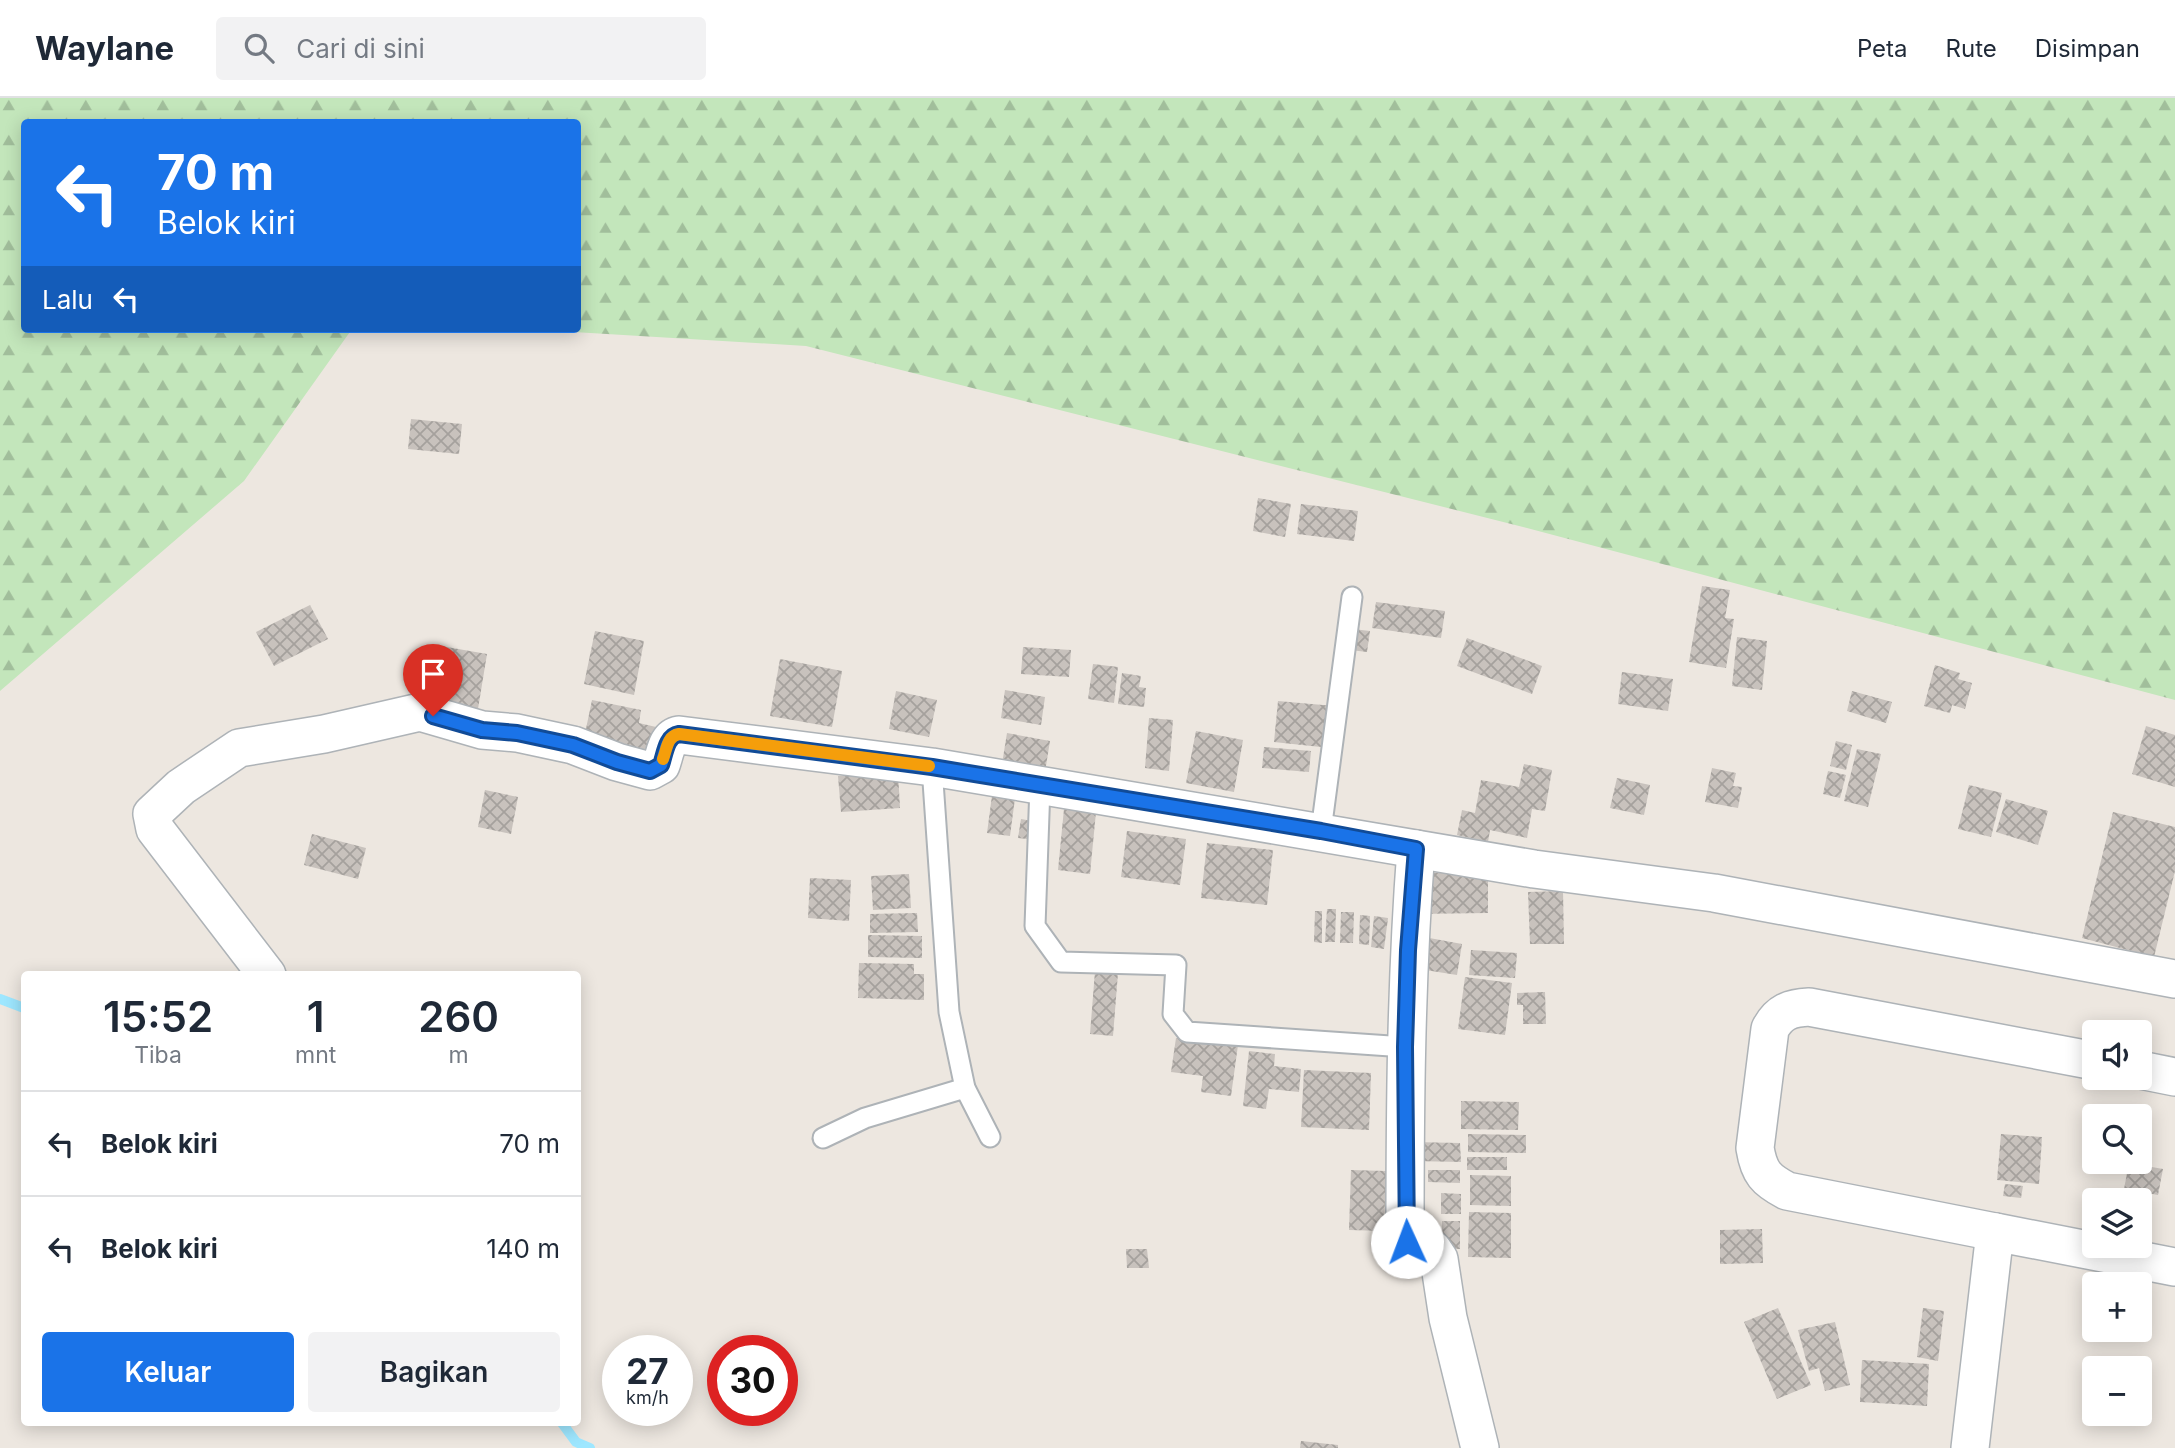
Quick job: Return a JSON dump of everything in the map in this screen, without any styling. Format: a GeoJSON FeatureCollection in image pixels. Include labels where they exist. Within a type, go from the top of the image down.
{"type":"FeatureCollection","features":[{"type":"Feature","properties":{"kind":"street"},"geometry":{"type":"LineString","coordinates":[[264,971],[155,829],[152,814],[180,787],[239,748],[324,734],[420,712],[482,730],[517,733],[573,745],[650,771],[661,765],[670,739],[679,734],[932,767],[1534,869],[1714,893],[2175,979]]}},
{"type":"Feature","properties":{"kind":"street"},"geometry":{"type":"LineString","coordinates":[[1416,849],[1408,950],[1405,1047],[1405,1237],[1407,1242],[1433,1250],[1439,1259],[1448,1318],[1480,1448]]}},
{"type":"Feature","properties":{"kind":"street"},"geometry":{"type":"LineString","coordinates":[[2082,1060],[1809,1007],[1792,1008],[1777,1017],[1770,1030],[1755,1148],[1758,1166],[1770,1182],[1787,1191],[2175,1267]]}},
{"type":"Feature","properties":{"kind":"street"},"geometry":{"type":"LineString","coordinates":[[2152,1072],[2175,1077]]}},
{"type":"Feature","properties":{"kind":"street"},"geometry":{"type":"LineString","coordinates":[[1970,1448],[1995,1232]]}},
{"type":"Feature","properties":{"kind":"lane"},"geometry":{"type":"LineString","coordinates":[[1321,831],[1352,597]]}},
{"type":"Feature","properties":{"kind":"lane"},"geometry":{"type":"LineString","coordinates":[[932,767],[949,1012],[965,1088],[990,1137]]}},
{"type":"Feature","properties":{"kind":"lane"},"geometry":{"type":"LineString","coordinates":[[1040,786],[1035,926],[1061,962],[1176,965],[1173,1014],[1187,1032],[1405,1047]]}},
{"type":"Feature","properties":{"kind":"lane"},"geometry":{"type":"LineString","coordinates":[[822,1138],[865,1118],[965,1088]]}},
{"type":"Feature","properties":{"kind":"green space"},"geometry":{"type":"Polygon","coordinates":[[[0,98],[2175,98],[2175,700],[1527,528],[806,346],[581,332],[581,119],[21,119],[21,333],[349,333],[244,481],[0,691],[0,98]]]}},
{"type":"Feature","properties":{"kind":"building"},"geometry":{"type":"Polygon","coordinates":[[[411,419],[462,424],[459,454],[408,449],[411,419]]]}},
{"type":"Feature","properties":{"kind":"building"},"geometry":{"type":"Polygon","coordinates":[[[1258,498],[1291,504],[1285,537],[1253,531],[1258,498]]]}},
{"type":"Feature","properties":{"kind":"building"},"geometry":{"type":"Polygon","coordinates":[[[1301,504],[1358,511],[1354,541],[1297,534],[1301,504]]]}},
{"type":"Feature","properties":{"kind":"building"},"geometry":{"type":"Polygon","coordinates":[[[1702,586],[1730,590],[1725,618],[1734,619],[1726,668],[1689,662],[1702,586]]]}},
{"type":"Feature","properties":{"kind":"building"},"geometry":{"type":"Polygon","coordinates":[[[1376,602],[1445,611],[1441,638],[1372,628],[1376,602]]]}},
{"type":"Feature","properties":{"kind":"building"},"geometry":{"type":"Polygon","coordinates":[[[310,605],[328,639],[274,666],[256,632],[310,605]]]}},
{"type":"Feature","properties":{"kind":"building"},"geometry":{"type":"Polygon","coordinates":[[[1344,628],[1370,631],[1367,652],[1342,649],[1344,628]]]}},
{"type":"Feature","properties":{"kind":"building"},"geometry":{"type":"Polygon","coordinates":[[[595,631],[644,641],[634,695],[584,684],[595,631]]]}},
{"type":"Feature","properties":{"kind":"building"},"geometry":{"type":"Polygon","coordinates":[[[1737,637],[1767,641],[1762,690],[1732,686],[1737,637]]]}},
{"type":"Feature","properties":{"kind":"building"},"geometry":{"type":"Polygon","coordinates":[[[1467,638],[1542,666],[1532,694],[1457,666],[1467,638]]]}},
{"type":"Feature","properties":{"kind":"building"},"geometry":{"type":"Polygon","coordinates":[[[441,646],[487,654],[478,709],[432,701],[441,646]]]}},
{"type":"Feature","properties":{"kind":"building"},"geometry":{"type":"Polygon","coordinates":[[[1023,647],[1071,650],[1069,677],[1021,674],[1023,647]]]}},
{"type":"Feature","properties":{"kind":"building"},"geometry":{"type":"Polygon","coordinates":[[[780,659],[842,671],[832,727],[770,716],[780,659]]]}},
{"type":"Feature","properties":{"kind":"building"},"geometry":{"type":"Polygon","coordinates":[[[1093,664],[1118,667],[1114,703],[1088,699],[1093,664]]]}},
{"type":"Feature","properties":{"kind":"building"},"geometry":{"type":"Polygon","coordinates":[[[1935,665],[1960,673],[1958,679],[1972,683],[1965,709],[1952,705],[1950,713],[1924,706],[1935,665]]]}},
{"type":"Feature","properties":{"kind":"building"},"geometry":{"type":"Polygon","coordinates":[[[1622,672],[1673,679],[1668,711],[1618,704],[1622,672]]]}},
{"type":"Feature","properties":{"kind":"building"},"geometry":{"type":"Polygon","coordinates":[[[1122,673],[1141,676],[1139,687],[1146,688],[1144,707],[1118,704],[1122,673]]]}},
{"type":"Feature","properties":{"kind":"building"},"geometry":{"type":"Polygon","coordinates":[[[1005,690],[1045,697],[1041,725],[1001,718],[1005,690]]]}},
{"type":"Feature","properties":{"kind":"building"},"geometry":{"type":"Polygon","coordinates":[[[896,691],[937,700],[929,737],[889,729],[896,691]]]}},
{"type":"Feature","properties":{"kind":"building"},"geometry":{"type":"Polygon","coordinates":[[[1852,691],[1892,702],[1886,723],[1847,711],[1852,691]]]}},
{"type":"Feature","properties":{"kind":"building"},"geometry":{"type":"Polygon","coordinates":[[[592,700],[641,710],[639,723],[656,727],[650,756],[583,743],[592,700]]]}},
{"type":"Feature","properties":{"kind":"building"},"geometry":{"type":"Polygon","coordinates":[[[1278,701],[1334,706],[1330,748],[1274,742],[1278,701]]]}},
{"type":"Feature","properties":{"kind":"building"},"geometry":{"type":"Polygon","coordinates":[[[1149,718],[1173,720],[1169,771],[1145,768],[1149,718]]]}},
{"type":"Feature","properties":{"kind":"building"},"geometry":{"type":"Polygon","coordinates":[[[2146,726],[2175,735],[2175,787],[2132,774],[2146,726]]]}},
{"type":"Feature","properties":{"kind":"building"},"geometry":{"type":"Polygon","coordinates":[[[1196,731],[1243,740],[1234,792],[1186,783],[1196,731]]]}},
{"type":"Feature","properties":{"kind":"building"},"geometry":{"type":"Polygon","coordinates":[[[1007,733],[1050,741],[1045,772],[1002,764],[1007,733]]]}},
{"type":"Feature","properties":{"kind":"building"},"geometry":{"type":"Polygon","coordinates":[[[1836,741],[1852,745],[1846,770],[1830,766],[1836,741]]]}},
{"type":"Feature","properties":{"kind":"building"},"geometry":{"type":"Polygon","coordinates":[[[1264,747],[1311,751],[1309,772],[1262,768],[1264,747]]]}},
{"type":"Feature","properties":{"kind":"building"},"geometry":{"type":"Polygon","coordinates":[[[1857,749],[1881,754],[1868,807],[1844,801],[1857,749]]]}},
{"type":"Feature","properties":{"kind":"building"},"geometry":{"type":"Polygon","coordinates":[[[1524,764],[1552,770],[1545,811],[1532,809],[1527,838],[1490,830],[1488,842],[1457,835],[1462,810],[1475,813],[1481,780],[1519,787],[1524,764]]]}},
{"type":"Feature","properties":{"kind":"building"},"geometry":{"type":"Polygon","coordinates":[[[1712,768],[1736,773],[1733,786],[1742,787],[1738,808],[1705,802],[1712,768]]]}},
{"type":"Feature","properties":{"kind":"building"},"geometry":{"type":"Polygon","coordinates":[[[1828,771],[1846,775],[1840,798],[1823,794],[1828,771]]]}},
{"type":"Feature","properties":{"kind":"building"},"geometry":{"type":"Polygon","coordinates":[[[898,772],[900,808],[841,812],[838,776],[898,772]]]}},
{"type":"Feature","properties":{"kind":"building"},"geometry":{"type":"Polygon","coordinates":[[[1617,778],[1650,785],[1644,815],[1610,808],[1617,778]]]}},
{"type":"Feature","properties":{"kind":"building"},"geometry":{"type":"Polygon","coordinates":[[[1017,783],[1010,836],[987,833],[993,788],[1017,783]]]}},
{"type":"Feature","properties":{"kind":"building"},"geometry":{"type":"Polygon","coordinates":[[[1969,785],[2002,793],[1991,837],[1958,829],[1969,785]]]}},
{"type":"Feature","properties":{"kind":"building"},"geometry":{"type":"Polygon","coordinates":[[[485,790],[518,797],[511,834],[478,827],[485,790]]]}},
{"type":"Feature","properties":{"kind":"building"},"geometry":{"type":"Polygon","coordinates":[[[2006,799],[2048,811],[2038,845],[1996,832],[2006,799]]]}},
{"type":"Feature","properties":{"kind":"building"},"geometry":{"type":"Polygon","coordinates":[[[1064,809],[1096,812],[1090,874],[1058,870],[1064,809]]]}},
{"type":"Feature","properties":{"kind":"building"},"geometry":{"type":"Polygon","coordinates":[[[2113,812],[2175,827],[2175,871],[2154,957],[2082,938],[2113,812]]]}},
{"type":"Feature","properties":{"kind":"building"},"geometry":{"type":"Polygon","coordinates":[[[1021,819],[1038,822],[1036,840],[1018,838],[1021,819]]]}},
{"type":"Feature","properties":{"kind":"building"},"geometry":{"type":"Polygon","coordinates":[[[1127,831],[1186,839],[1180,885],[1121,877],[1127,831]]]}},
{"type":"Feature","properties":{"kind":"building"},"geometry":{"type":"Polygon","coordinates":[[[312,834],[366,848],[358,879],[304,865],[312,834]]]}},
{"type":"Feature","properties":{"kind":"building"},"geometry":{"type":"Polygon","coordinates":[[[1207,843],[1273,850],[1267,905],[1201,898],[1207,843]]]}},
{"type":"Feature","properties":{"kind":"building"},"geometry":{"type":"Polygon","coordinates":[[[1488,872],[1488,913],[1416,914],[1416,873],[1488,872]]]}},
{"type":"Feature","properties":{"kind":"building"},"geometry":{"type":"Polygon","coordinates":[[[909,874],[911,908],[873,910],[871,876],[909,874]]]}},
{"type":"Feature","properties":{"kind":"building"},"geometry":{"type":"Polygon","coordinates":[[[810,878],[851,880],[849,921],[808,918],[810,878]]]}},
{"type":"Feature","properties":{"kind":"building"},"geometry":{"type":"Polygon","coordinates":[[[1563,891],[1564,944],[1530,944],[1528,892],[1563,891]]]}},
{"type":"Feature","properties":{"kind":"building"},"geometry":{"type":"Polygon","coordinates":[[[1327,909],[1336,909],[1335,942],[1325,942],[1327,909]]]}},
{"type":"Feature","properties":{"kind":"building"},"geometry":{"type":"Polygon","coordinates":[[[1315,911],[1322,911],[1322,943],[1314,942],[1315,911]]]}},
{"type":"Feature","properties":{"kind":"building"},"geometry":{"type":"Polygon","coordinates":[[[1341,912],[1354,912],[1353,943],[1340,943],[1341,912]]]}},
{"type":"Feature","properties":{"kind":"building"},"geometry":{"type":"Polygon","coordinates":[[[917,913],[918,932],[870,933],[870,914],[917,913]]]}},
{"type":"Feature","properties":{"kind":"building"},"geometry":{"type":"Polygon","coordinates":[[[1360,915],[1370,916],[1369,945],[1359,944],[1360,915]]]}},
{"type":"Feature","properties":{"kind":"building"},"geometry":{"type":"Polygon","coordinates":[[[1374,916],[1388,918],[1384,949],[1371,947],[1374,916]]]}},
{"type":"Feature","properties":{"kind":"building"},"geometry":{"type":"Polygon","coordinates":[[[868,935],[922,936],[922,958],[868,957],[868,935]]]}},
{"type":"Feature","properties":{"kind":"building"},"geometry":{"type":"Polygon","coordinates":[[[1424,937],[1462,944],[1457,975],[1419,969],[1424,937]]]}},
{"type":"Feature","properties":{"kind":"building"},"geometry":{"type":"Polygon","coordinates":[[[1471,950],[1517,953],[1515,978],[1469,975],[1471,950]]]}},
{"type":"Feature","properties":{"kind":"building"},"geometry":{"type":"Polygon","coordinates":[[[859,963],[914,964],[914,974],[924,974],[924,1000],[858,998],[859,963]]]}},
{"type":"Feature","properties":{"kind":"building"},"geometry":{"type":"Polygon","coordinates":[[[1095,971],[1118,973],[1113,1036],[1090,1034],[1095,971]]]}},
{"type":"Feature","properties":{"kind":"building"},"geometry":{"type":"Polygon","coordinates":[[[1465,977],[1512,983],[1505,1035],[1458,1029],[1465,977]]]}},
{"type":"Feature","properties":{"kind":"building"},"geometry":{"type":"Polygon","coordinates":[[[1545,992],[1546,1024],[1523,1024],[1523,1005],[1517,1005],[1517,993],[1545,992]]]}},
{"type":"Feature","properties":{"kind":"building"},"geometry":{"type":"Polygon","coordinates":[[[1176,1038],[1238,1045],[1231,1096],[1201,1092],[1203,1076],[1171,1072],[1176,1038]]]}},
{"type":"Feature","properties":{"kind":"building"},"geometry":{"type":"Polygon","coordinates":[[[1249,1051],[1275,1054],[1274,1066],[1301,1069],[1299,1092],[1269,1089],[1266,1109],[1243,1106],[1249,1051]]]}},
{"type":"Feature","properties":{"kind":"building"},"geometry":{"type":"Polygon","coordinates":[[[1304,1070],[1371,1073],[1369,1130],[1301,1127],[1304,1070]]]}},
{"type":"Feature","properties":{"kind":"building"},"geometry":{"type":"Polygon","coordinates":[[[1461,1101],[1519,1102],[1518,1130],[1461,1129],[1461,1101]]]}},
{"type":"Feature","properties":{"kind":"building"},"geometry":{"type":"Polygon","coordinates":[[[1468,1134],[1526,1135],[1526,1153],[1468,1152],[1468,1134]]]}},
{"type":"Feature","properties":{"kind":"building"},"geometry":{"type":"Polygon","coordinates":[[[2001,1134],[2042,1137],[2039,1184],[1997,1180],[2001,1134]]]}},
{"type":"Feature","properties":{"kind":"building"},"geometry":{"type":"Polygon","coordinates":[[[1412,1142],[1460,1143],[1461,1162],[1413,1161],[1412,1142]]]}},
{"type":"Feature","properties":{"kind":"building"},"geometry":{"type":"Polygon","coordinates":[[[1467,1157],[1507,1157],[1507,1170],[1467,1170],[1467,1157]]]}},
{"type":"Feature","properties":{"kind":"building"},"geometry":{"type":"Polygon","coordinates":[[[2152,1167],[2163,1169],[2158,1195],[2152,1194],[2152,1188],[2124,1188],[2127,1174],[2152,1174],[2152,1167]]]}},
{"type":"Feature","properties":{"kind":"building"},"geometry":{"type":"Polygon","coordinates":[[[1351,1170],[1386,1171],[1384,1231],[1349,1230],[1351,1170]]]}},
{"type":"Feature","properties":{"kind":"building"},"geometry":{"type":"Polygon","coordinates":[[[1428,1170],[1460,1170],[1460,1183],[1428,1182],[1428,1170]]]}},
{"type":"Feature","properties":{"kind":"building"},"geometry":{"type":"Polygon","coordinates":[[[1470,1175],[1511,1176],[1511,1206],[1470,1205],[1470,1175]]]}},
{"type":"Feature","properties":{"kind":"building"},"geometry":{"type":"Polygon","coordinates":[[[2005,1184],[2023,1186],[2021,1198],[2003,1196],[2005,1184]]]}},
{"type":"Feature","properties":{"kind":"building"},"geometry":{"type":"Polygon","coordinates":[[[1441,1193],[1461,1194],[1461,1214],[1441,1214],[1441,1193]]]}},
{"type":"Feature","properties":{"kind":"building"},"geometry":{"type":"Polygon","coordinates":[[[1469,1212],[1511,1213],[1511,1258],[1468,1257],[1469,1212]]]}},
{"type":"Feature","properties":{"kind":"building"},"geometry":{"type":"Polygon","coordinates":[[[1442,1221],[1460,1221],[1460,1249],[1441,1249],[1442,1221]]]}},
{"type":"Feature","properties":{"kind":"building"},"geometry":{"type":"Polygon","coordinates":[[[1762,1229],[1763,1263],[1720,1264],[1720,1230],[1762,1229]]]}},
{"type":"Feature","properties":{"kind":"building"},"geometry":{"type":"Polygon","coordinates":[[[1126,1249],[1147,1249],[1149,1268],[1127,1268],[1126,1249]]]}},
{"type":"Feature","properties":{"kind":"building"},"geometry":{"type":"Polygon","coordinates":[[[1778,1308],[1811,1385],[1777,1399],[1744,1322],[1778,1308]]]}},
{"type":"Feature","properties":{"kind":"building"},"geometry":{"type":"Polygon","coordinates":[[[1923,1308],[1944,1311],[1938,1361],[1917,1357],[1923,1308]]]}},
{"type":"Feature","properties":{"kind":"building"},"geometry":{"type":"Polygon","coordinates":[[[1835,1322],[1850,1385],[1825,1391],[1819,1368],[1809,1371],[1798,1330],[1835,1322]]]}},
{"type":"Feature","properties":{"kind":"building"},"geometry":{"type":"Polygon","coordinates":[[[1862,1360],[1929,1364],[1927,1406],[1860,1402],[1862,1360]]]}},
{"type":"Feature","properties":{"kind":"building"},"geometry":{"type":"Polygon","coordinates":[[[1301,1441],[1338,1445],[1338,1448],[1300,1448],[1301,1441]]]}},
{"type":"Feature","properties":{"kind":"waterway"},"geometry":{"type":"LineString","coordinates":[[0,999],[21,1007]]}},
{"type":"Feature","properties":{"kind":"waterway"},"geometry":{"type":"LineString","coordinates":[[564,1426],[576,1442],[590,1448]]}},
{"type":"Feature","properties":{"kind":"slow traffic"},"geometry":{"type":"LineString","coordinates":[[663,759],[670,739],[679,734],[929,766]]}},
{"type":"Feature","properties":{"kind":"route"},"geometry":{"type":"LineString","coordinates":[[433,716],[482,730],[517,733],[573,745],[650,771],[661,765],[670,739],[679,734],[932,767],[1416,849],[1408,950],[1405,1047],[1407,1242]]}}]}
